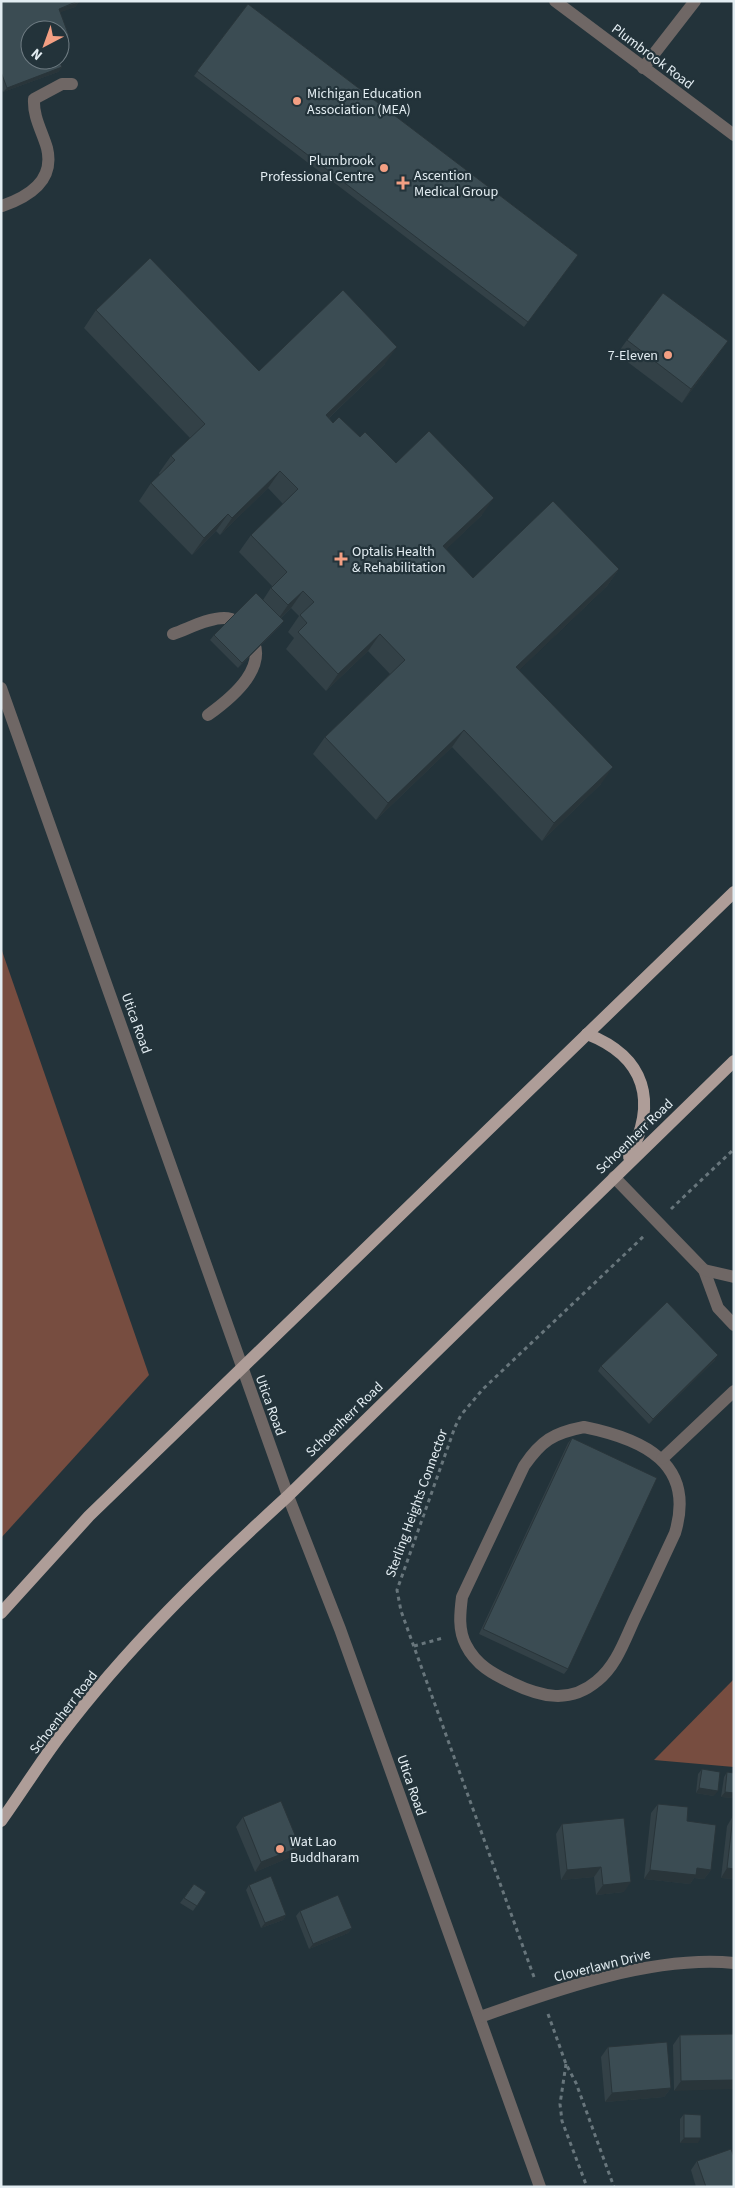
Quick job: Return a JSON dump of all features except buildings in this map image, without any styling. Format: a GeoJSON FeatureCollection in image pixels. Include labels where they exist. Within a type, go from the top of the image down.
{"type":"FeatureCollection","features":[{"type":"Feature","properties":{"kind":"main road"},"geometry":{"type":"LineString","coordinates":[[1,1613],[90,1516],[734,892]]}},
{"type":"Feature","properties":{"kind":"main road"},"geometry":{"type":"LineString","coordinates":[[587,1034],[603,1040],[629,1059],[638,1073],[643,1091],[641,1128],[625,1166]]}},
{"type":"Feature","properties":{"kind":"main road","name":"Schoenherr Road"},"geometry":{"type":"LineString","coordinates":[[1,1821],[60,1736],[125,1659],[224,1555],[288,1496],[734,1061]]}},
{"type":"Feature","properties":{"kind":"street","name":"Plumbrook Road"},"geometry":{"type":"LineString","coordinates":[[555,1],[734,135]]}},
{"type":"Feature","properties":{"kind":"street"},"geometry":{"type":"LineString","coordinates":[[644,68],[694,1]]}},
{"type":"Feature","properties":{"kind":"street"},"geometry":{"type":"LineString","coordinates":[[2,206],[32,193],[43,182],[48,166],[47,150],[34,112],[34,99],[62,84],[72,84]]}},
{"type":"Feature","properties":{"kind":"street"},"geometry":{"type":"LineString","coordinates":[[173,634],[224,618],[236,621],[247,629],[256,642],[254,668],[225,702],[208,715]]}},
{"type":"Feature","properties":{"kind":"street","name":"Utica Road"},"geometry":{"type":"LineString","coordinates":[[1,688],[288,1496],[340,1629],[540,2187]]}},
{"type":"Feature","properties":{"kind":"street"},"geometry":{"type":"LineString","coordinates":[[614,1176],[704,1270],[718,1308],[734,1325]]}},
{"type":"Feature","properties":{"kind":"street"},"geometry":{"type":"LineString","coordinates":[[704,1270],[734,1277]]}},
{"type":"Feature","properties":{"kind":"street"},"geometry":{"type":"LineString","coordinates":[[662,1459],[734,1391]]}},
{"type":"Feature","properties":{"kind":"street"},"geometry":{"type":"LineString","coordinates":[[584,1427],[604,1431],[642,1445],[662,1459],[673,1473],[678,1486],[680,1518],[675,1533],[608,1671],[584,1691],[558,1697],[546,1697],[531,1692],[484,1668],[473,1657],[463,1638],[460,1623],[462,1597],[524,1466],[534,1452],[548,1439],[564,1431],[584,1427]]}},
{"type":"Feature","properties":{"kind":"street","name":"Cloverlawn Drive"},"geometry":{"type":"LineString","coordinates":[[480,2017],[541,1996],[655,1967],[697,1962],[734,1962]]}},
{"type":"Feature","properties":{"kind":"path"},"geometry":{"type":"LineString","coordinates":[[672,1208],[734,1149]]}},
{"type":"Feature","properties":{"kind":"path","name":"Sterling Heights Connector"},"geometry":{"type":"LineString","coordinates":[[535,1981],[397,1600],[397,1590],[448,1446],[461,1415],[483,1389],[643,1236]]}},
{"type":"Feature","properties":{"kind":"path"},"geometry":{"type":"LineString","coordinates":[[414,1646],[450,1636]]}},
{"type":"Feature","properties":{"kind":"path"},"geometry":{"type":"LineString","coordinates":[[547,2013],[566,2064],[576,2083],[614,2187]]}},
{"type":"Feature","properties":{"kind":"path"},"geometry":{"type":"LineString","coordinates":[[566,2064],[560,2104],[562,2121],[587,2187]]}},
{"type":"Feature","properties":{"kind":"shaded area"},"geometry":{"type":"Polygon","coordinates":[[[1,948],[149,1375],[1,1538],[1,948]]]}},
{"type":"Feature","properties":{"kind":"shaded area"},"geometry":{"type":"Polygon","coordinates":[[[734,1679],[734,1767],[654,1760],[734,1679]]]}},
{"type":"Feature","properties":{"kind":"place","name":"Michigan Education Association (MEA)"},"geometry":{"type":"Point","coordinates":[297,101]}},
{"type":"Feature","properties":{"kind":"place","name":"Plumbrook Professional Centre"},"geometry":{"type":"Point","coordinates":[384,168]}},
{"type":"Feature","properties":{"kind":"place","name":"Ascention Medical Group"},"geometry":{"type":"Point","coordinates":[403,183]}},
{"type":"Feature","properties":{"kind":"place","name":"7-Eleven"},"geometry":{"type":"Point","coordinates":[668,355]}},
{"type":"Feature","properties":{"kind":"place","name":"Optalis Health & Rehabilitation"},"geometry":{"type":"Point","coordinates":[341,559]}},
{"type":"Feature","properties":{"kind":"place","name":"Wat Lao Buddharam"},"geometry":{"type":"Point","coordinates":[280,1849]}}]}
